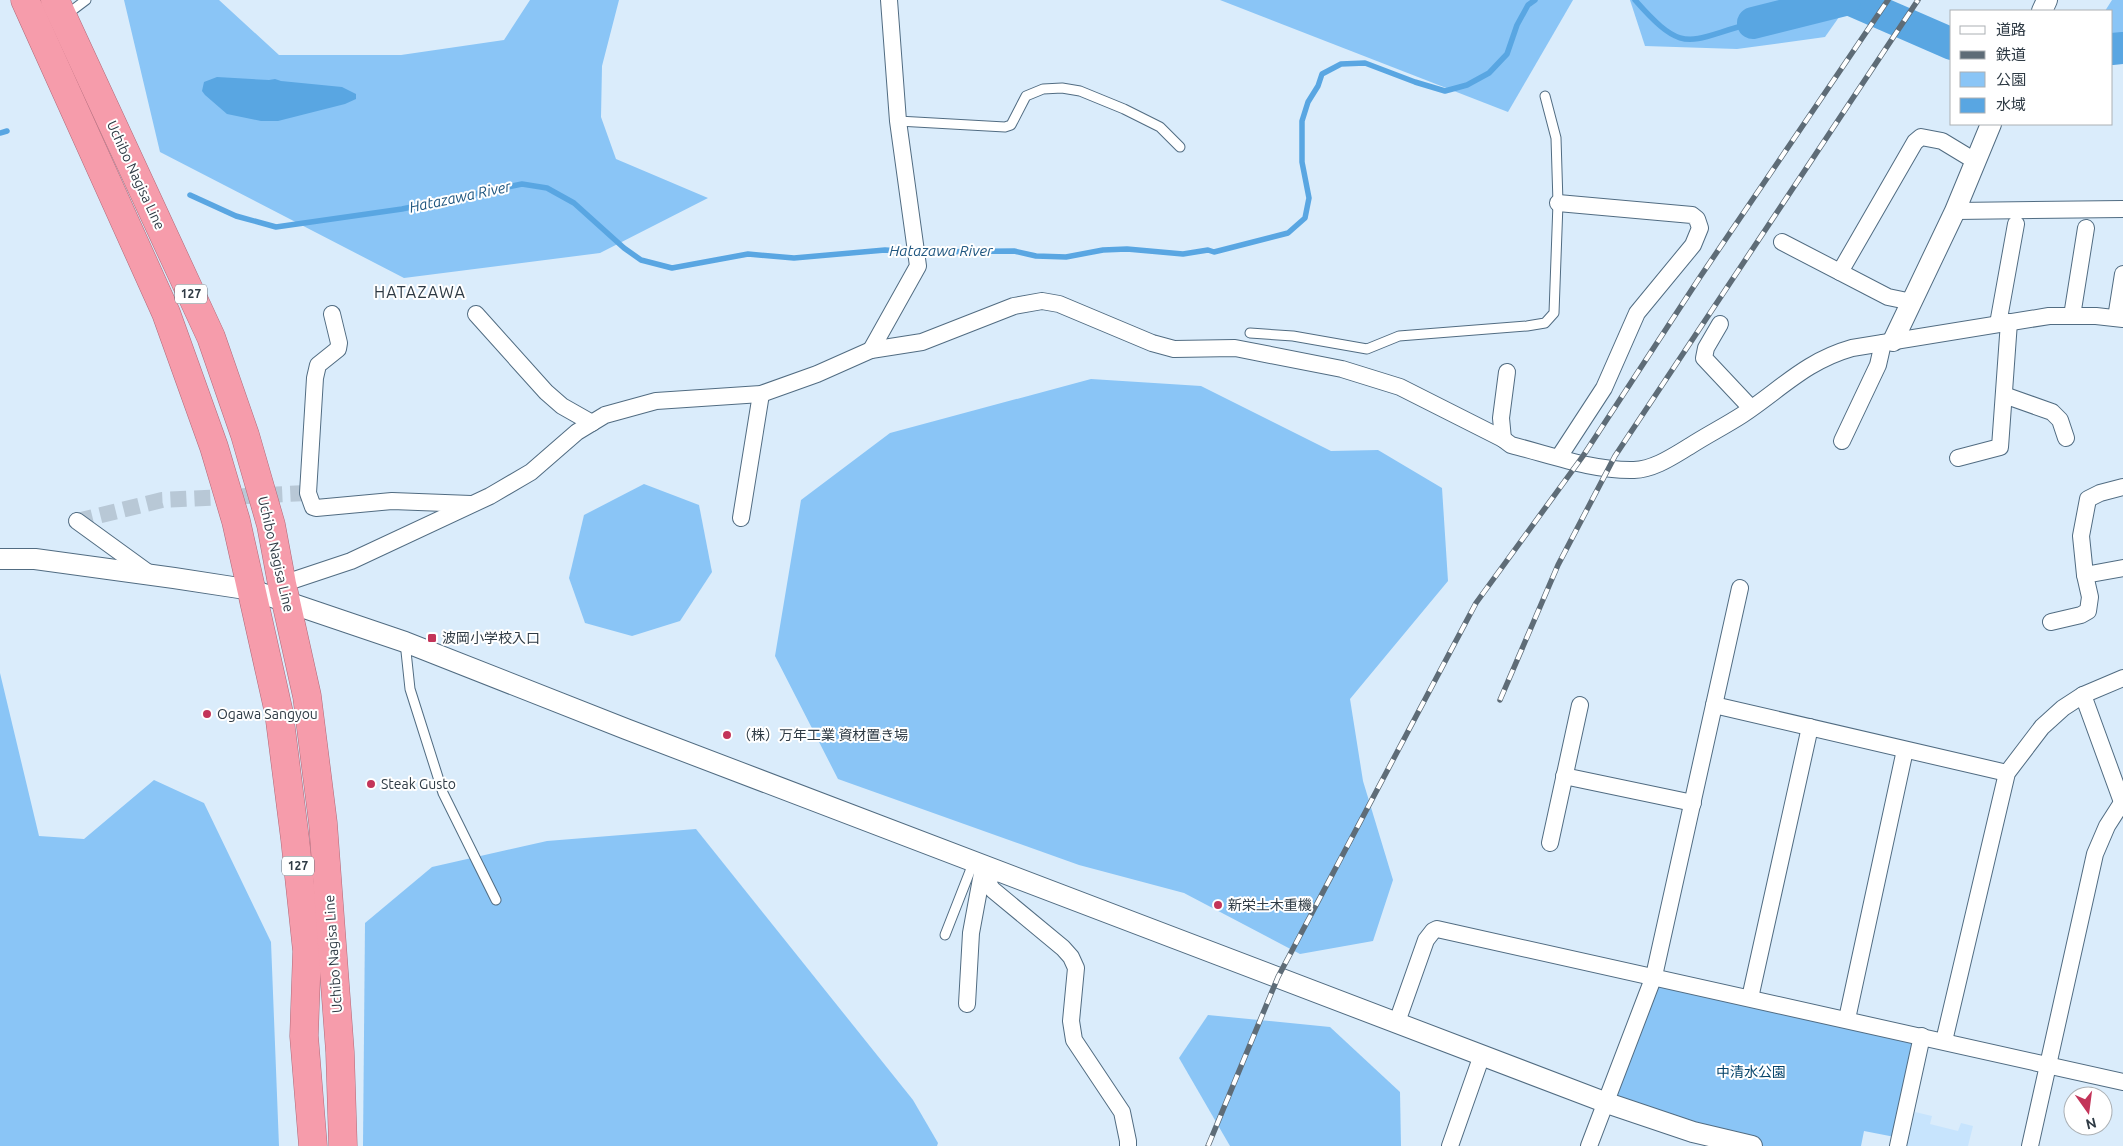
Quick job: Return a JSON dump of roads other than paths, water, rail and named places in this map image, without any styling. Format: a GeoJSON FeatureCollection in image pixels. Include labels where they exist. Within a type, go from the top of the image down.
{"type":"FeatureCollection","features":[{"type":"Feature","properties":{"kind":"highway","name":"Uchibo Nagisa Line"},"geometry":{"type":"LineString","coordinates":[[24,0],[166,313],[214,447],[236,521],[279,713],[295,839],[307,951],[304,1036],[313,1146]]}},
{"type":"Feature","properties":{"kind":"highway","name":"Uchibo Nagisa Line"},"geometry":{"type":"LineString","coordinates":[[59,9],[210,337],[245,435],[272,524],[307,696],[323,823],[340,1052],[343,1146]]}},
{"type":"Feature","properties":{"kind":"street"},"geometry":{"type":"LineString","coordinates":[[872,350],[918,266],[898,121],[889,0]]}},
{"type":"Feature","properties":{"kind":"street"},"geometry":{"type":"LineString","coordinates":[[1842,441],[1888,342],[1912,302],[1955,211],[1990,127]]}},
{"type":"Feature","properties":{"kind":"street"},"geometry":{"type":"LineString","coordinates":[[1840,272],[1915,142],[1921,137],[1942,141],[1975,161]]}},
{"type":"Feature","properties":{"kind":"street"},"geometry":{"type":"LineString","coordinates":[[1558,203],[1692,216],[1697,219],[1700,228],[1693,245],[1637,313],[1604,388],[1559,457]]}},
{"type":"Feature","properties":{"kind":"street"},"geometry":{"type":"LineString","coordinates":[[1955,211],[2123,209]]}},
{"type":"Feature","properties":{"kind":"street"},"geometry":{"type":"LineString","coordinates":[[1958,458],[2000,447],[2004,395],[2003,323],[2016,224]]}},
{"type":"Feature","properties":{"kind":"street"},"geometry":{"type":"LineString","coordinates":[[2072,316],[2086,228]]}},
{"type":"Feature","properties":{"kind":"street"},"geometry":{"type":"LineString","coordinates":[[1782,242],[1888,297],[1912,302]]}},
{"type":"Feature","properties":{"kind":"street"},"geometry":{"type":"LineString","coordinates":[[285,593],[473,504],[531,472],[577,432],[605,414],[656,401],[761,394],[817,374],[872,350],[922,342],[1014,306],[1042,301],[1059,304],[1152,343],[1174,349],[1235,348],[1342,369],[1400,387],[1512,445],[1609,468],[1635,470],[1653,466],[1751,408],[1810,365],[1830,354],[1852,348],[2049,316],[2096,316],[2119,319],[2123,274]]}},
{"type":"Feature","properties":{"kind":"street"},"geometry":{"type":"LineString","coordinates":[[332,314],[339,343],[338,349],[318,365],[314,378],[308,493],[313,507],[392,501],[473,504]]}},
{"type":"Feature","properties":{"kind":"street"},"geometry":{"type":"LineString","coordinates":[[476,314],[546,392],[562,406],[592,423]]}},
{"type":"Feature","properties":{"kind":"street"},"geometry":{"type":"LineString","coordinates":[[1720,324],[1706,348],[1704,358],[1751,408]]}},
{"type":"Feature","properties":{"kind":"street"},"geometry":{"type":"LineString","coordinates":[[1503,439],[1501,418],[1507,372]]}},
{"type":"Feature","properties":{"kind":"street"},"geometry":{"type":"LineString","coordinates":[[741,518],[761,394]]}},
{"type":"Feature","properties":{"kind":"street"},"geometry":{"type":"LineString","coordinates":[[2004,395],[2052,412],[2060,420],[2066,438]]}},
{"type":"Feature","properties":{"kind":"street"},"geometry":{"type":"LineString","coordinates":[[2051,622],[2081,615],[2088,611],[2090,597],[2085,575],[2081,536],[2088,499],[2100,492],[2123,487]]}},
{"type":"Feature","properties":{"kind":"street"},"geometry":{"type":"LineString","coordinates":[[77,521],[150,574]]}},
{"type":"Feature","properties":{"kind":"street"},"geometry":{"type":"LineString","coordinates":[[0,559],[35,558],[252,590],[285,593],[626,729],[1397,1022],[1607,1104],[1693,1132],[1752,1146]]}},
{"type":"Feature","properties":{"kind":"street"},"geometry":{"type":"LineString","coordinates":[[2085,575],[2123,568]]}},
{"type":"Feature","properties":{"kind":"street"},"geometry":{"type":"LineString","coordinates":[[1589,1146],[1607,1104],[1654,976],[1740,588]]}},
{"type":"Feature","properties":{"kind":"street"},"geometry":{"type":"LineString","coordinates":[[1944,1042],[2008,773],[2042,727],[2063,708],[2083,695],[2123,678]]}},
{"type":"Feature","properties":{"kind":"street"},"geometry":{"type":"LineString","coordinates":[[2030,1146],[2095,854],[2107,826],[2123,802],[2083,695]]}},
{"type":"Feature","properties":{"kind":"street"},"geometry":{"type":"LineString","coordinates":[[1550,843],[1580,705]]}},
{"type":"Feature","properties":{"kind":"street"},"geometry":{"type":"LineString","coordinates":[[1714,705],[2008,773]]}},
{"type":"Feature","properties":{"kind":"street"},"geometry":{"type":"LineString","coordinates":[[1750,998],[1810,727]]}},
{"type":"Feature","properties":{"kind":"street"},"geometry":{"type":"LineString","coordinates":[[1847,1019],[1905,750]]}},
{"type":"Feature","properties":{"kind":"street"},"geometry":{"type":"LineString","coordinates":[[1564,776],[1692,803]]}},
{"type":"Feature","properties":{"kind":"street"},"geometry":{"type":"LineString","coordinates":[[967,1004],[971,933],[983,865]]}},
{"type":"Feature","properties":{"kind":"street"},"geometry":{"type":"LineString","coordinates":[[983,865],[993,890],[1063,948],[1071,957],[1076,968],[1071,1020],[1074,1040],[1122,1112],[1128,1146]]}},
{"type":"Feature","properties":{"kind":"street"},"geometry":{"type":"LineString","coordinates":[[1397,1022],[1426,940],[1437,929],[2123,1082]]}},
{"type":"Feature","properties":{"kind":"street"},"geometry":{"type":"LineString","coordinates":[[1898,1146],[1922,1036]]}},
{"type":"Feature","properties":{"kind":"street"},"geometry":{"type":"LineString","coordinates":[[1450,1146],[1482,1055]]}},
{"type":"Feature","properties":{"kind":"lane"},"geometry":{"type":"LineString","coordinates":[[59,9],[86,0]]}},
{"type":"Feature","properties":{"kind":"lane"},"geometry":{"type":"LineString","coordinates":[[898,121],[1011,126],[1026,96],[1043,89],[1062,88],[1080,91],[1124,108],[1160,127],[1180,147]]}},
{"type":"Feature","properties":{"kind":"lane"},"geometry":{"type":"LineString","coordinates":[[1250,333],[1293,336],[1367,349],[1399,336],[1545,323],[1554,313],[1558,203],[1556,138],[1545,96]]}},
{"type":"Feature","properties":{"kind":"lane"},"geometry":{"type":"LineString","coordinates":[[405,642],[410,689],[443,793],[496,900]]}},
{"type":"Feature","properties":{"kind":"lane"},"geometry":{"type":"LineString","coordinates":[[945,935],[983,865]]}},
{"type":"Feature","properties":{"kind":"water"},"geometry":{"type":"Polygon","coordinates":[[[217,77],[275,79],[342,87],[356,94],[356,99],[345,104],[278,121],[261,121],[227,114],[205,95],[202,91],[204,82],[217,77]]]}},
{"type":"Feature","properties":{"kind":"waterway","name":"Hatazawa River"},"geometry":{"type":"LineString","coordinates":[[190,195],[236,216],[276,227],[402,209],[522,184],[547,188],[574,203],[624,248],[641,260],[672,268],[748,254],[794,258],[885,250],[916,252],[1014,251],[1036,256],[1066,257],[1103,250],[1127,249],[1183,254],[1208,250],[1214,252],[1288,233],[1305,218],[1309,198],[1302,162],[1302,121],[1308,102],[1318,86],[1322,74],[1341,64],[1365,63],[1445,91],[1467,85],[1489,73],[1507,54],[1517,25],[1528,5],[1535,0]]}},
{"type":"Feature","properties":{"kind":"waterway","name":"Hatazawa River"},"geometry":{"type":"LineString","coordinates":[[1635,0],[1652,18],[1678,37],[1689,39],[1701,38],[1753,23]]}},
{"type":"Feature","properties":{"kind":"waterway","name":"Hatazawa River"},"geometry":{"type":"LineString","coordinates":[[1753,23],[1845,0]]}},
{"type":"Feature","properties":{"kind":"waterway","name":"Hatazawa River"},"geometry":{"type":"LineString","coordinates":[[1851,0],[1950,43]]}},
{"type":"Feature","properties":{"kind":"waterway","name":"Hatazawa River"},"geometry":{"type":"LineString","coordinates":[[2113,49],[2123,48]]}},
{"type":"Feature","properties":{"kind":"waterway","name":"Hatazawa River"},"geometry":{"type":"LineString","coordinates":[[0,133],[7,131]]}},
{"type":"Feature","properties":{"kind":"tunnel"},"geometry":{"type":"LineString","coordinates":[[77,521],[162,500],[308,493]]}},
{"type":"Feature","properties":{"kind":"railway"},"geometry":{"type":"LineString","coordinates":[[1208,1146],[1278,977],[1476,603],[1583,456],[1700,277],[1888,0]]}},
{"type":"Feature","properties":{"kind":"railway"},"geometry":{"type":"LineString","coordinates":[[1500,700],[1558,565],[1615,456],[1918,0]]}},
{"type":"Feature","properties":{"kind":"place","name":"波岡小学校入口"},"geometry":{"type":"Point","coordinates":[432,638]}},
{"type":"Feature","properties":{"kind":"place","name":"Ogawa Sangyou"},"geometry":{"type":"Point","coordinates":[207,714]}},
{"type":"Feature","properties":{"kind":"place","name":"（株）万年工業 資材置き場"},"geometry":{"type":"Point","coordinates":[727,735]}},
{"type":"Feature","properties":{"kind":"place","name":"Steak Gusto"},"geometry":{"type":"Point","coordinates":[371,784]}},
{"type":"Feature","properties":{"kind":"place","name":"新栄土木重機"},"geometry":{"type":"Point","coordinates":[1218,905]}},
{"type":"Feature","properties":{"kind":"district","name":"HATAZAWA"},"geometry":{"type":"Point","coordinates":[420,292]}},
{"type":"Feature","properties":{"kind":"park label","name":"中清水公園"},"geometry":{"type":"Point","coordinates":[1751,1072]}}]}
